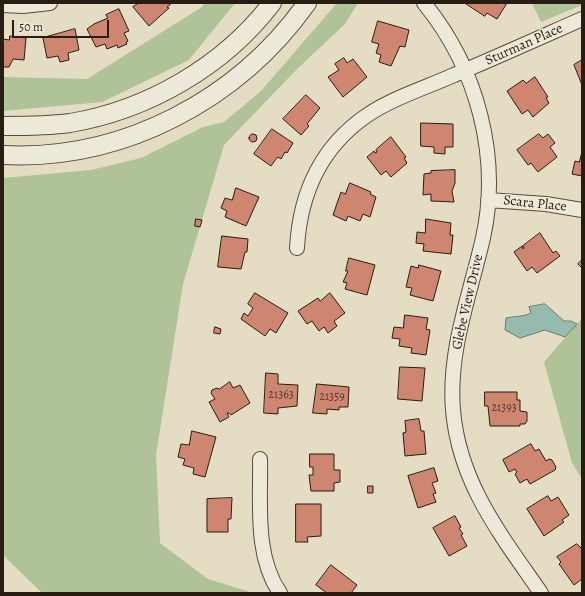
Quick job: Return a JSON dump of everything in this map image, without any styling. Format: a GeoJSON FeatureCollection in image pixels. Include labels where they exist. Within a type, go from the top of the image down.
{"type":"FeatureCollection","features":[{"type":"Feature","properties":{"kind":"street"},"geometry":{"type":"LineString","coordinates":[[3,5],[23,6],[50,3]]}},
{"type":"Feature","properties":{"kind":"street"},"geometry":{"type":"LineString","coordinates":[[3,126],[41,126],[71,122],[121,110],[147,99],[178,84],[218,57],[251,27],[272,3]]}},
{"type":"Feature","properties":{"kind":"street"},"geometry":{"type":"LineString","coordinates":[[3,155],[29,156],[60,153],[97,146],[134,135],[165,122],[210,98],[247,70],[280,37],[306,3]]}},
{"type":"Feature","properties":{"kind":"street","name":"Glebe View Drive"},"geometry":{"type":"LineString","coordinates":[[424,3],[452,42],[466,70],[480,113],[486,144],[488,200],[483,237],[460,329],[454,364],[453,410],[459,445],[474,488],[486,513],[541,593]]}},
{"type":"Feature","properties":{"kind":"street","name":"Sturman Place"},"geometry":{"type":"LineString","coordinates":[[297,248],[298,226],[302,204],[310,183],[321,163],[333,146],[348,130],[383,107],[582,19]]}},
{"type":"Feature","properties":{"kind":"street","name":"Scara Place"},"geometry":{"type":"LineString","coordinates":[[488,200],[546,204],[582,210]]}},
{"type":"Feature","properties":{"kind":"street"},"geometry":{"type":"LineString","coordinates":[[260,459],[263,551],[268,569],[280,593]]}},
{"type":"Feature","properties":{"kind":"green space"},"geometry":{"type":"Polygon","coordinates":[[[205,3],[235,3],[189,60],[102,102],[3,111],[3,77],[87,79],[202,7],[205,3]]]}},
{"type":"Feature","properties":{"kind":"green space"},"geometry":{"type":"Polygon","coordinates":[[[337,3],[358,3],[345,24],[296,70],[224,145],[183,284],[156,455],[160,543],[208,579],[247,591],[249,593],[42,593],[3,555],[3,178],[91,170],[141,158],[203,127],[224,122],[261,91],[337,3]]]}},
{"type":"Feature","properties":{"kind":"green space"},"geometry":{"type":"Polygon","coordinates":[[[532,3],[582,3],[582,5],[541,22],[532,3]]]}},
{"type":"Feature","properties":{"kind":"green space"},"geometry":{"type":"Polygon","coordinates":[[[582,318],[582,479],[572,463],[544,362],[582,318]]]}},
{"type":"Feature","properties":{"kind":"water"},"geometry":{"type":"Polygon","coordinates":[[[545,304],[564,321],[571,321],[577,324],[565,337],[545,330],[520,338],[505,330],[506,318],[531,313],[529,307],[545,304]]]}},
{"type":"Feature","properties":{"kind":"building"},"geometry":{"type":"Polygon","coordinates":[[[139,3],[172,3],[167,7],[169,8],[149,26],[133,7],[139,3]]]}},
{"type":"Feature","properties":{"kind":"building"},"geometry":{"type":"Polygon","coordinates":[[[465,3],[507,3],[497,19],[487,13],[485,16],[465,3]]]}},
{"type":"Feature","properties":{"kind":"building"},"geometry":{"type":"Polygon","coordinates":[[[119,9],[129,31],[124,33],[128,41],[126,42],[127,44],[118,48],[117,45],[107,49],[105,44],[96,47],[87,29],[108,18],[106,15],[119,9]]]}},
{"type":"Feature","properties":{"kind":"building"},"geometry":{"type":"Polygon","coordinates":[[[378,21],[409,30],[405,47],[400,46],[391,66],[379,62],[381,55],[376,53],[379,44],[372,42],[378,21]]]}},
{"type":"Feature","properties":{"kind":"building"},"geometry":{"type":"Polygon","coordinates":[[[75,29],[79,50],[68,53],[69,60],[60,62],[58,56],[47,58],[43,38],[75,29]]]}},
{"type":"Feature","properties":{"kind":"building"},"geometry":{"type":"Polygon","coordinates":[[[10,36],[26,38],[24,60],[13,59],[9,67],[3,67],[3,39],[9,40],[10,36]]]}},
{"type":"Feature","properties":{"kind":"building"},"geometry":{"type":"Polygon","coordinates":[[[344,58],[347,63],[353,59],[367,77],[343,97],[328,77],[339,70],[335,64],[344,58]]]}},
{"type":"Feature","properties":{"kind":"building"},"geometry":{"type":"Polygon","coordinates":[[[582,60],[582,85],[574,65],[582,60]]]}},
{"type":"Feature","properties":{"kind":"building"},"geometry":{"type":"Polygon","coordinates":[[[535,77],[548,97],[546,98],[549,103],[533,117],[528,110],[522,114],[507,91],[523,80],[526,83],[535,77]]]}},
{"type":"Feature","properties":{"kind":"building"},"geometry":{"type":"Polygon","coordinates":[[[306,95],[320,108],[307,124],[309,126],[301,135],[283,119],[306,95]]]}},
{"type":"Feature","properties":{"kind":"building"},"geometry":{"type":"Polygon","coordinates":[[[421,123],[453,124],[453,147],[445,147],[445,154],[434,153],[434,147],[421,146],[421,123]]]}},
{"type":"Feature","properties":{"kind":"building"},"geometry":{"type":"Polygon","coordinates":[[[272,129],[293,143],[287,153],[285,152],[281,159],[278,157],[271,166],[254,154],[272,129]]]}},
{"type":"Feature","properties":{"kind":"building"},"geometry":{"type":"Polygon","coordinates":[[[253,134],[256,135],[256,141],[253,142],[250,141],[249,138],[250,135],[253,134]]]}},
{"type":"Feature","properties":{"kind":"building"},"geometry":{"type":"Polygon","coordinates":[[[539,134],[543,138],[548,134],[555,143],[550,147],[557,157],[538,172],[531,163],[528,165],[517,150],[539,134]]]}},
{"type":"Feature","properties":{"kind":"building"},"geometry":{"type":"Polygon","coordinates":[[[391,137],[406,157],[404,158],[407,163],[391,177],[386,171],[381,175],[367,157],[374,151],[375,153],[377,152],[376,150],[391,137]]]}},
{"type":"Feature","properties":{"kind":"building"},"geometry":{"type":"Polygon","coordinates":[[[582,152],[582,176],[572,174],[575,161],[579,162],[582,152]]]}},
{"type":"Feature","properties":{"kind":"building"},"geometry":{"type":"Polygon","coordinates":[[[455,170],[455,183],[452,191],[454,202],[431,201],[431,194],[423,195],[424,174],[431,173],[431,171],[455,170]]]}},
{"type":"Feature","properties":{"kind":"building"},"geometry":{"type":"Polygon","coordinates":[[[350,183],[371,192],[370,194],[376,197],[370,217],[363,214],[360,221],[348,216],[346,221],[333,215],[341,192],[345,194],[350,183]]]}},
{"type":"Feature","properties":{"kind":"building"},"geometry":{"type":"Polygon","coordinates":[[[236,188],[259,197],[246,226],[225,217],[227,211],[221,208],[225,198],[232,200],[236,188]]]}},
{"type":"Feature","properties":{"kind":"building"},"geometry":{"type":"Polygon","coordinates":[[[196,219],[202,220],[200,227],[195,226],[196,219]]]}},
{"type":"Feature","properties":{"kind":"building"},"geometry":{"type":"Polygon","coordinates":[[[426,219],[451,223],[450,235],[453,235],[451,254],[423,251],[424,244],[416,243],[417,232],[425,233],[426,219]]]}},
{"type":"Feature","properties":{"kind":"building"},"geometry":{"type":"Polygon","coordinates":[[[540,233],[553,253],[556,251],[560,256],[537,273],[532,267],[527,271],[514,252],[522,246],[523,249],[523,246],[540,233]]]}},
{"type":"Feature","properties":{"kind":"building"},"geometry":{"type":"Polygon","coordinates":[[[222,236],[248,239],[247,252],[245,252],[241,269],[218,267],[222,236]]]}},
{"type":"Feature","properties":{"kind":"building"},"geometry":{"type":"Polygon","coordinates":[[[349,258],[375,265],[367,295],[345,289],[347,283],[343,282],[348,271],[346,271],[349,258]]]}},
{"type":"Feature","properties":{"kind":"building"},"geometry":{"type":"Polygon","coordinates":[[[582,260],[582,268],[578,264],[582,260]]]}},
{"type":"Feature","properties":{"kind":"building"},"geometry":{"type":"Polygon","coordinates":[[[419,265],[441,271],[433,301],[410,295],[412,288],[406,287],[411,266],[418,268],[419,265]]]}},
{"type":"Feature","properties":{"kind":"building"},"geometry":{"type":"Polygon","coordinates":[[[255,293],[288,313],[276,333],[270,329],[265,336],[241,319],[244,313],[248,316],[253,308],[248,304],[255,293]]]}},
{"type":"Feature","properties":{"kind":"building"},"geometry":{"type":"Polygon","coordinates":[[[330,293],[345,313],[334,321],[337,326],[328,333],[324,327],[319,331],[312,321],[307,324],[298,311],[318,298],[320,301],[330,293]]]}},
{"type":"Feature","properties":{"kind":"building"},"geometry":{"type":"Polygon","coordinates":[[[405,315],[428,318],[426,329],[430,330],[426,355],[411,353],[412,348],[399,346],[400,339],[392,338],[394,327],[403,328],[405,315]]]}},
{"type":"Feature","properties":{"kind":"building"},"geometry":{"type":"Polygon","coordinates":[[[215,327],[221,329],[220,334],[214,333],[215,327]]]}},
{"type":"Feature","properties":{"kind":"building"},"geometry":{"type":"Polygon","coordinates":[[[400,367],[425,368],[422,401],[398,399],[400,367]]]}},
{"type":"Feature","properties":{"kind":"building"},"geometry":{"type":"Polygon","coordinates":[[[266,373],[278,374],[278,384],[298,385],[297,406],[278,408],[278,414],[264,413],[266,373]]]}},
{"type":"Feature","properties":{"kind":"building"},"geometry":{"type":"Polygon","coordinates":[[[230,382],[233,388],[240,385],[250,403],[231,415],[227,413],[229,417],[220,422],[209,402],[215,399],[211,393],[212,390],[217,388],[219,389],[230,382]]]}},
{"type":"Feature","properties":{"kind":"building"},"geometry":{"type":"Polygon","coordinates":[[[317,384],[349,387],[348,407],[339,407],[339,410],[327,409],[327,414],[313,413],[317,384]]]}},
{"type":"Feature","properties":{"kind":"building"},"geometry":{"type":"Polygon","coordinates":[[[485,392],[517,392],[517,400],[520,400],[520,411],[527,412],[527,421],[525,424],[520,424],[520,426],[490,426],[488,406],[485,406],[485,392]]]}},
{"type":"Feature","properties":{"kind":"building"},"geometry":{"type":"Polygon","coordinates":[[[419,419],[421,431],[424,431],[426,454],[405,456],[403,433],[406,432],[405,421],[419,419]]]}},
{"type":"Feature","properties":{"kind":"building"},"geometry":{"type":"Polygon","coordinates":[[[192,431],[216,437],[205,477],[193,474],[194,468],[183,465],[185,459],[178,457],[181,444],[189,445],[192,431]]]}},
{"type":"Feature","properties":{"kind":"building"},"geometry":{"type":"Polygon","coordinates":[[[531,444],[535,451],[539,449],[546,461],[549,459],[552,460],[556,467],[555,470],[530,484],[527,479],[520,483],[515,474],[517,472],[515,469],[509,472],[503,460],[531,444]]]}},
{"type":"Feature","properties":{"kind":"building"},"geometry":{"type":"Polygon","coordinates":[[[310,454],[334,454],[334,470],[340,470],[340,482],[334,483],[334,491],[311,491],[309,475],[313,475],[313,467],[310,467],[310,454]]]}},
{"type":"Feature","properties":{"kind":"building"},"geometry":{"type":"Polygon","coordinates":[[[434,468],[438,481],[432,483],[436,493],[433,494],[436,502],[418,508],[408,476],[434,468]]]}},
{"type":"Feature","properties":{"kind":"building"},"geometry":{"type":"Polygon","coordinates":[[[368,486],[373,486],[373,493],[368,493],[368,486]]]}},
{"type":"Feature","properties":{"kind":"building"},"geometry":{"type":"Polygon","coordinates":[[[548,496],[551,501],[558,497],[569,515],[562,520],[564,522],[544,536],[527,509],[548,496]]]}},
{"type":"Feature","properties":{"kind":"building"},"geometry":{"type":"Polygon","coordinates":[[[232,498],[231,519],[228,519],[228,532],[207,532],[207,499],[232,498]]]}},
{"type":"Feature","properties":{"kind":"building"},"geometry":{"type":"Polygon","coordinates":[[[296,504],[321,504],[321,536],[307,537],[308,542],[296,542],[296,504]]]}},
{"type":"Feature","properties":{"kind":"building"},"geometry":{"type":"Polygon","coordinates":[[[455,516],[461,527],[459,528],[463,534],[461,535],[467,546],[449,556],[433,528],[455,516]]]}},
{"type":"Feature","properties":{"kind":"building"},"geometry":{"type":"Polygon","coordinates":[[[577,544],[582,549],[582,579],[574,585],[559,564],[561,562],[557,557],[577,544]]]}},
{"type":"Feature","properties":{"kind":"building"},"geometry":{"type":"Polygon","coordinates":[[[331,565],[357,585],[351,593],[327,593],[316,585],[331,565]]]}}]}
